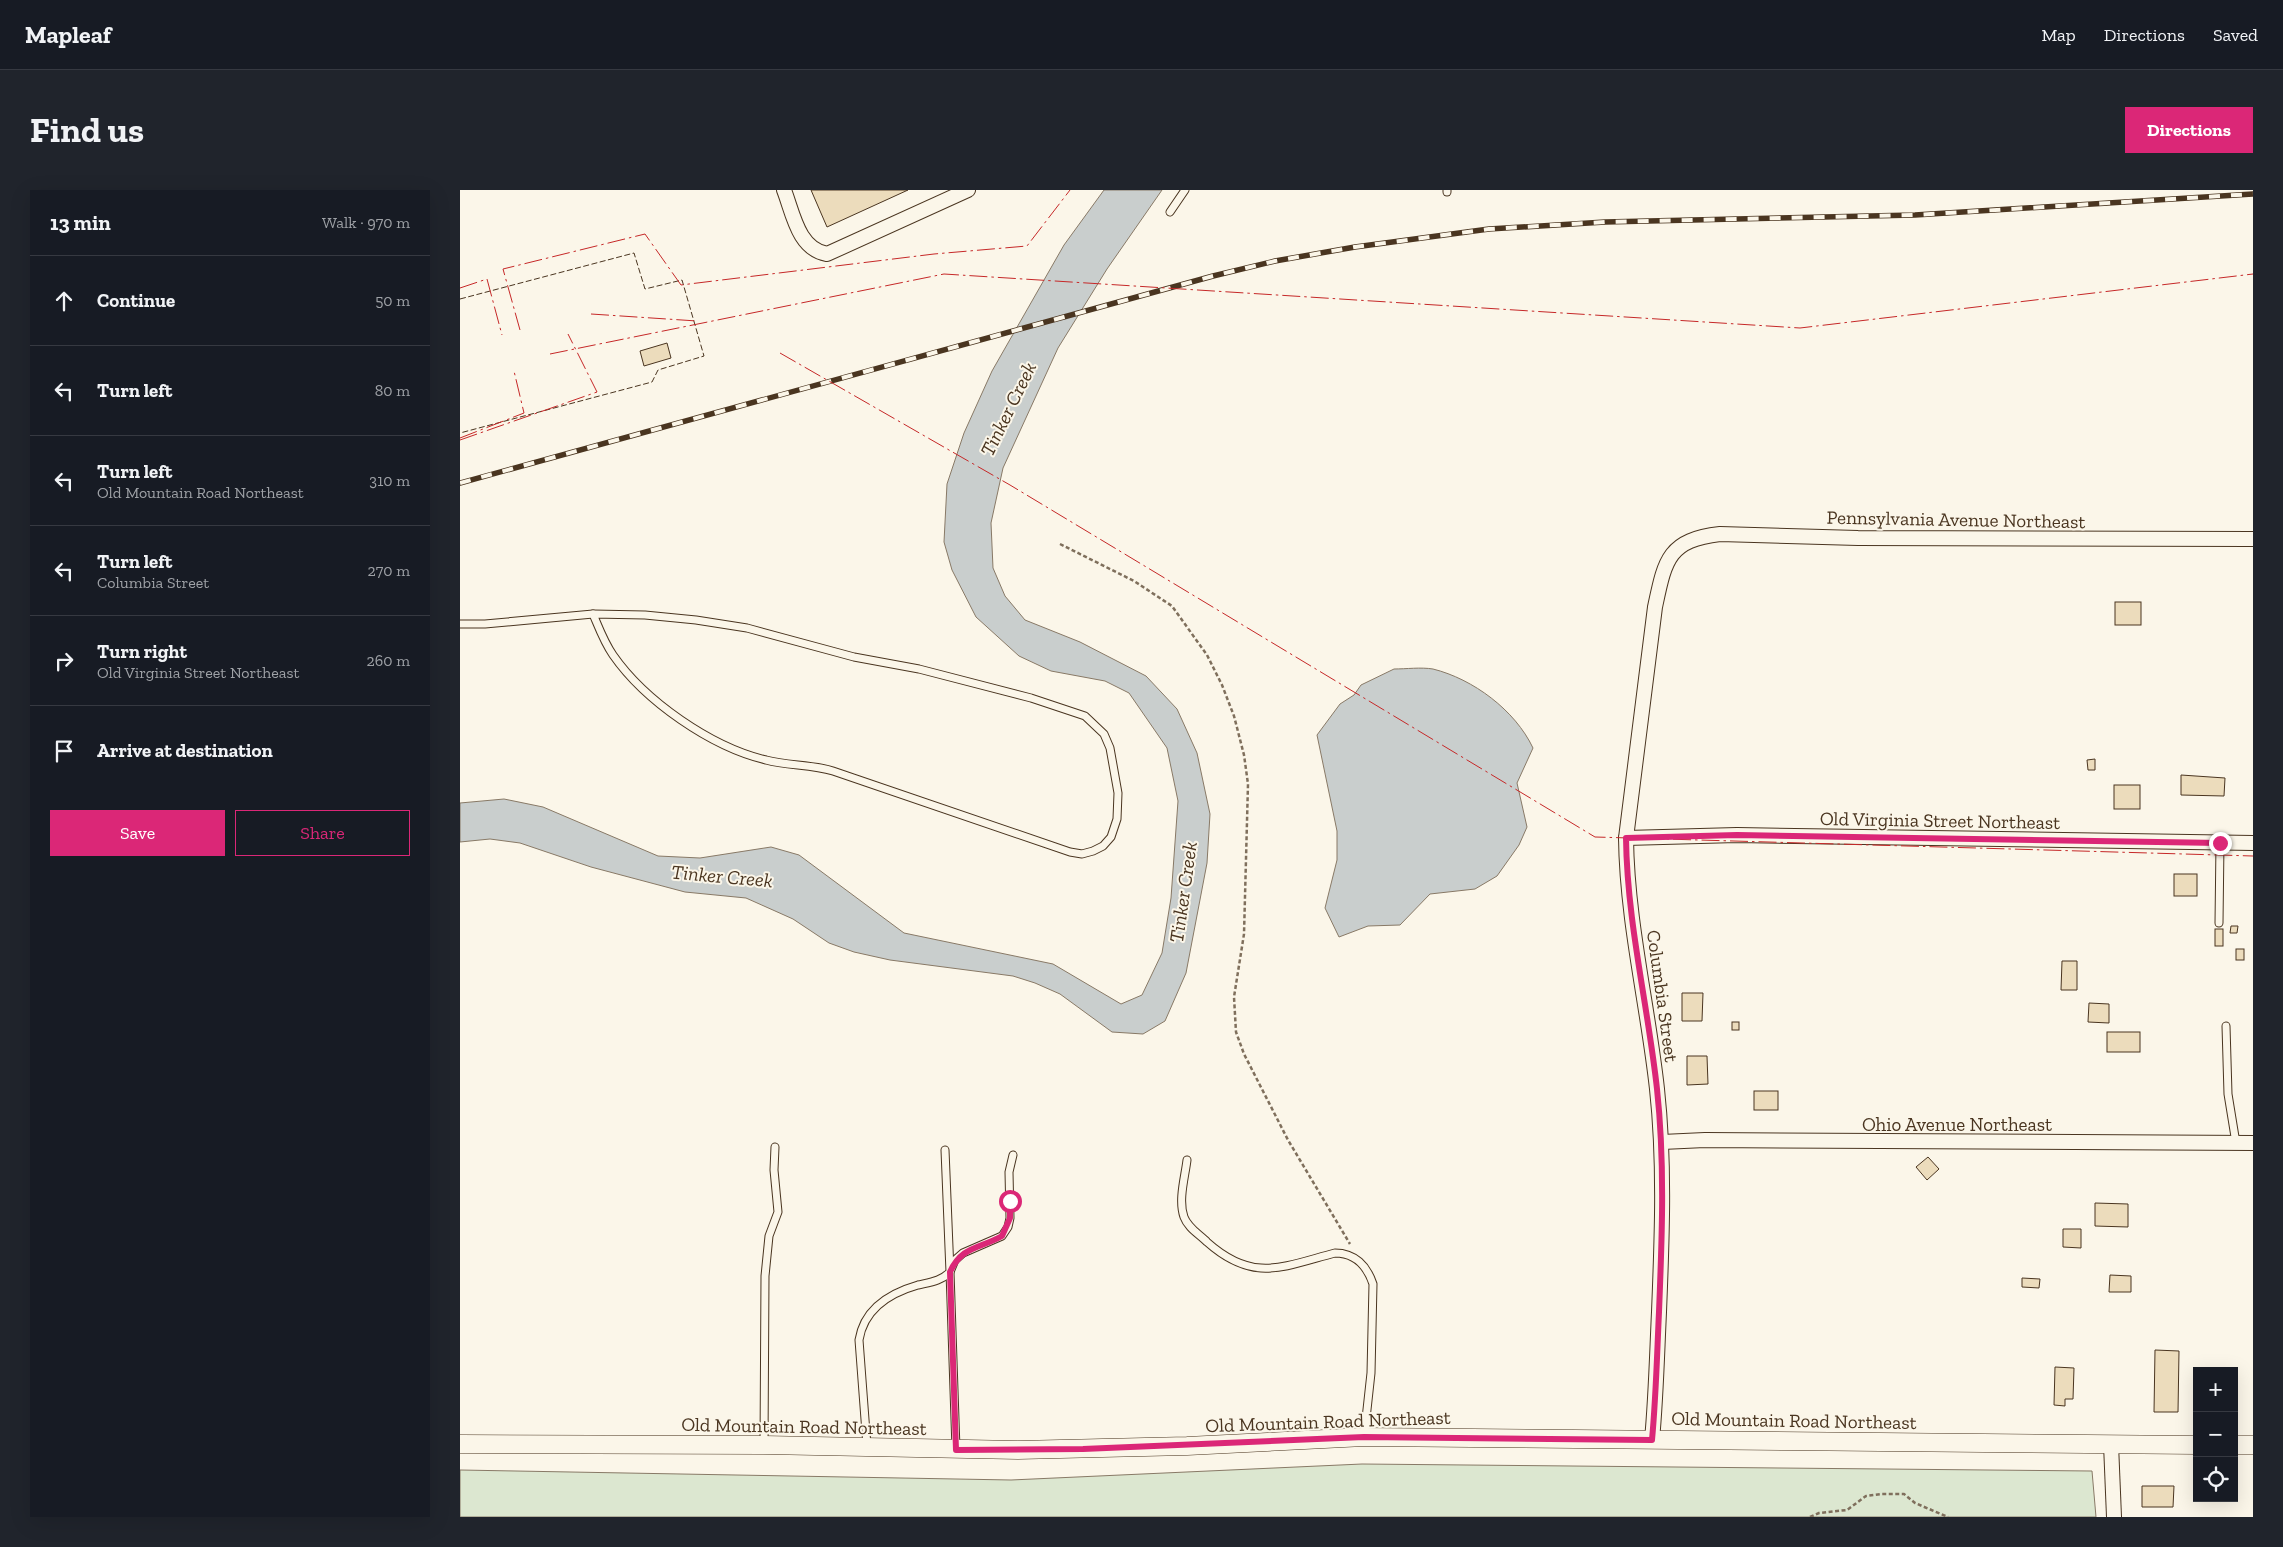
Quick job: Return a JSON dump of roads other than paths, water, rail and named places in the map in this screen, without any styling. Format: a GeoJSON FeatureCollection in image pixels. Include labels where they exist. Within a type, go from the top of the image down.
{"type":"FeatureCollection","features":[{"type":"Feature","properties":{"kind":"street"},"geometry":{"type":"LineString","coordinates":[[784,190],[803,240],[812,249],[827,254],[968,190]]}},
{"type":"Feature","properties":{"kind":"street","name":"Pennsylvania Avenue Northeast"},"geometry":{"type":"LineString","coordinates":[[1668,562],[1678,548],[1687,541],[1720,534],[1858,538],[2253,539]]}},
{"type":"Feature","properties":{"kind":"street","name":"Columbia Street"},"geometry":{"type":"LineString","coordinates":[[1652,1440],[1656,1397],[1661,1260],[1662,1142],[1648,1017],[1627,871],[1626,838],[1655,607],[1661,580],[1668,562]]}},
{"type":"Feature","properties":{"kind":"street","name":"Old Virginia Street Northeast"},"geometry":{"type":"LineString","coordinates":[[1626,838],[1737,835],[2253,843]]}},
{"type":"Feature","properties":{"kind":"street","name":"Ohio Avenue Northeast"},"geometry":{"type":"LineString","coordinates":[[1662,1142],[1705,1140],[2253,1143]]}},
{"type":"Feature","properties":{"kind":"street","name":"Old Mountain Road Northeast"},"geometry":{"type":"LineString","coordinates":[[460,1444],[764,1445],[956,1450],[1083,1449],[1364,1437],[2193,1445]]}},
{"type":"Feature","properties":{"kind":"street"},"geometry":{"type":"LineString","coordinates":[[2111,1444],[2114,1517]]}},
{"type":"Feature","properties":{"kind":"street"},"geometry":{"type":"LineString","coordinates":[[2238,1445],[2253,1445]]}},
{"type":"Feature","properties":{"kind":"lane"},"geometry":{"type":"LineString","coordinates":[[1170,212],[1185,190]]}},
{"type":"Feature","properties":{"kind":"lane"},"geometry":{"type":"LineString","coordinates":[[460,624],[485,624],[593,614],[653,616],[747,628],[854,657],[919,669],[1031,698],[1076,713],[1094,723],[1104,734],[1110,748],[1118,793],[1115,829],[1103,846],[1082,854],[1070,852],[828,770],[767,761],[743,753],[691,728],[668,712],[627,673],[612,654],[593,614]]}},
{"type":"Feature","properties":{"kind":"lane"},"geometry":{"type":"LineString","coordinates":[[2218,922],[2220,843]]}},
{"type":"Feature","properties":{"kind":"lane"},"geometry":{"type":"LineString","coordinates":[[2226,1026],[2228,1094],[2236,1143]]}},
{"type":"Feature","properties":{"kind":"lane"},"geometry":{"type":"LineString","coordinates":[[764,1445],[765,1276],[769,1236],[778,1212],[774,1170],[775,1147]]}},
{"type":"Feature","properties":{"kind":"lane"},"geometry":{"type":"LineString","coordinates":[[945,1150],[956,1450]]}},
{"type":"Feature","properties":{"kind":"lane"},"geometry":{"type":"LineString","coordinates":[[867,1448],[859,1340],[865,1319],[888,1298],[915,1286],[942,1279],[950,1272],[955,1260],[963,1253],[1002,1236],[1008,1227],[1010,1218],[1009,1172],[1013,1155]]}},
{"type":"Feature","properties":{"kind":"lane"},"geometry":{"type":"LineString","coordinates":[[1187,1160],[1182,1204],[1188,1225],[1232,1260],[1247,1266],[1276,1269],[1335,1253],[1345,1253],[1358,1259],[1370,1273],[1373,1284],[1371,1373],[1364,1437]]}},
{"type":"Feature","properties":{"kind":"water","name":"Tinker Creek"},"geometry":{"type":"Polygon","coordinates":[[[1104,190],[1162,190],[1107,269],[1058,348],[1003,468],[991,523],[993,568],[1005,596],[1025,620],[1080,642],[1146,676],[1177,709],[1197,753],[1210,814],[1207,863],[1186,973],[1165,1021],[1143,1034],[1112,1032],[1060,994],[1035,983],[1013,976],[890,960],[854,952],[829,943],[793,919],[746,898],[685,892],[591,867],[520,843],[490,839],[460,842],[460,803],[504,799],[543,807],[658,856],[700,858],[771,847],[799,855],[904,933],[1053,964],[1121,1004],[1142,995],[1162,953],[1171,898],[1178,801],[1167,748],[1129,693],[1105,681],[1051,671],[1019,656],[976,617],[952,570],[944,542],[947,484],[964,433],[992,371],[1064,245],[1104,190]]]}},
{"type":"Feature","properties":{"kind":"water"},"geometry":{"type":"Polygon","coordinates":[[[1428,668],[1463,680],[1491,698],[1515,721],[1533,748],[1517,783],[1527,827],[1519,845],[1497,876],[1475,889],[1430,894],[1400,925],[1368,926],[1339,937],[1325,908],[1337,860],[1337,831],[1317,735],[1340,704],[1354,695],[1361,685],[1394,669],[1428,668]]]}},
{"type":"Feature","properties":{"kind":"railway"},"geometry":{"type":"LineString","coordinates":[[460,483],[1213,276],[1275,261],[1355,247],[1489,229],[1605,222],[1915,215],[2253,194]]}}]}
